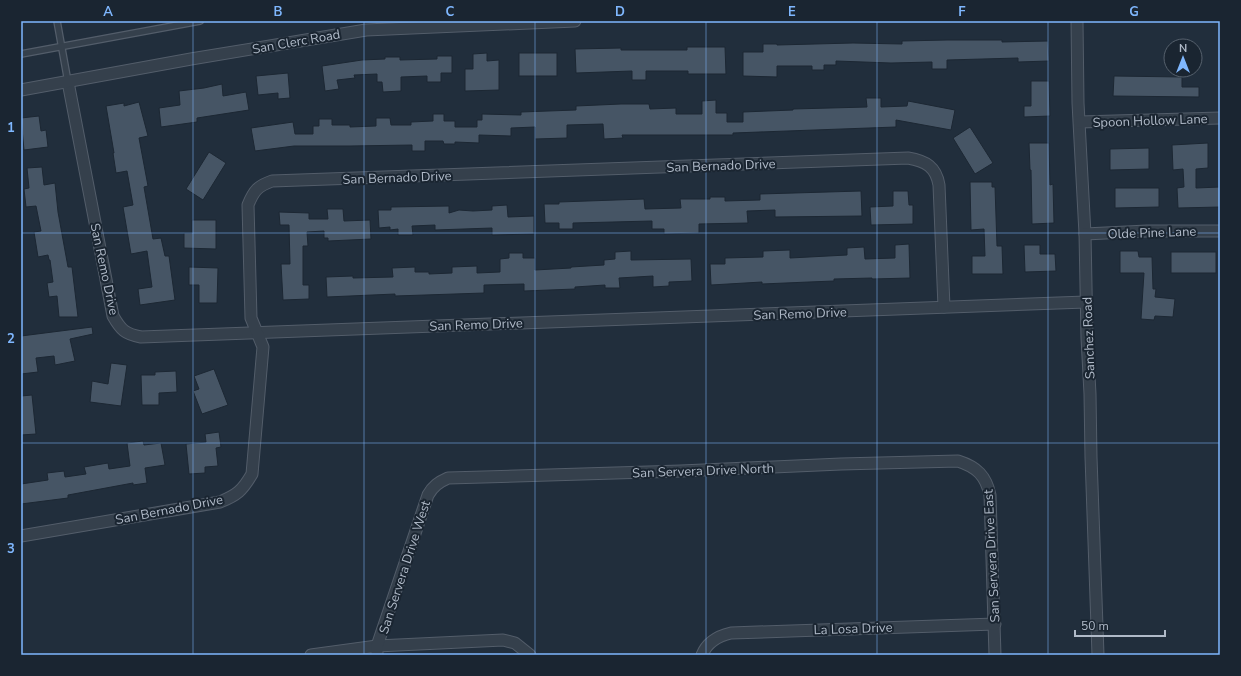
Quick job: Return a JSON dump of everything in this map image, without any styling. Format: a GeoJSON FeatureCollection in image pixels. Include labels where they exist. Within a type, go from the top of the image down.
{"type":"FeatureCollection","features":[{"type":"Feature","properties":{"kind":"street","name":"San Clerc Road"},"geometry":{"type":"LineString","coordinates":[[21,90],[191,59],[366,30],[575,21]]}},
{"type":"Feature","properties":{"kind":"street","name":"Sanchez Road"},"geometry":{"type":"LineString","coordinates":[[1077,21],[1098,655]]}},
{"type":"Feature","properties":{"kind":"street","name":"San Remo Drive"},"geometry":{"type":"LineString","coordinates":[[68,82],[113,316],[120,327],[130,335],[142,336],[258,332],[1086,302]]}},
{"type":"Feature","properties":{"kind":"street","name":"Spoon Hollow Lane"},"geometry":{"type":"LineString","coordinates":[[1080,122],[1220,118]]}},
{"type":"Feature","properties":{"kind":"street","name":"San Bernado Drive"},"geometry":{"type":"LineString","coordinates":[[21,536],[220,502],[234,496],[245,486],[252,474],[263,348],[258,332],[251,318],[248,205],[252,194],[261,185],[272,181],[908,158],[920,160],[930,166],[937,176],[939,185],[944,307]]}},
{"type":"Feature","properties":{"kind":"street","name":"Olde Pine Lane"},"geometry":{"type":"LineString","coordinates":[[1085,234],[1220,230]]}},
{"type":"Feature","properties":{"kind":"street","name":"San Servera Drive North"},"geometry":{"type":"LineString","coordinates":[[438,483],[448,478],[842,464],[958,461],[969,465]]}},
{"type":"Feature","properties":{"kind":"street","name":"San Servera Drive East"},"geometry":{"type":"LineString","coordinates":[[969,465],[982,474],[990,495],[995,655]]}},
{"type":"Feature","properties":{"kind":"street","name":"San Servera Drive West"},"geometry":{"type":"LineString","coordinates":[[377,650],[428,495],[438,483]]}},
{"type":"Feature","properties":{"kind":"street","name":"La Losa Drive"},"geometry":{"type":"LineString","coordinates":[[702,655],[714,640],[720,636],[731,633],[995,624]]}},
{"type":"Feature","properties":{"kind":"street"},"geometry":{"type":"LineString","coordinates":[[311,655],[503,640],[515,643],[530,655]]}},
{"type":"Feature","properties":{"kind":"lane"},"geometry":{"type":"LineString","coordinates":[[57,21],[68,82]]}},
{"type":"Feature","properties":{"kind":"lane"},"geometry":{"type":"LineString","coordinates":[[21,54],[200,21]]}},
{"type":"Feature","properties":{"kind":"building"},"geometry":{"type":"Polygon","coordinates":[[[1002,40],[1002,42],[1048,41],[1049,61],[1018,62],[1018,58],[947,60],[947,69],[932,69],[932,62],[891,63],[836,61],[836,65],[824,65],[824,70],[812,70],[812,66],[777,66],[777,77],[743,76],[743,52],[763,52],[763,44],[902,44],[902,41],[1002,40]]]}},
{"type":"Feature","properties":{"kind":"building"},"geometry":{"type":"Polygon","coordinates":[[[687,47],[725,47],[726,74],[688,74],[688,71],[646,71],[646,80],[632,80],[632,71],[576,73],[575,49],[621,48],[621,50],[687,50],[687,47]]]}},
{"type":"Feature","properties":{"kind":"building"},"geometry":{"type":"Polygon","coordinates":[[[487,53],[487,61],[499,60],[499,90],[465,91],[465,69],[473,69],[473,54],[487,53]]]}},
{"type":"Feature","properties":{"kind":"building"},"geometry":{"type":"Polygon","coordinates":[[[519,53],[557,53],[557,76],[519,76],[519,53]]]}},
{"type":"Feature","properties":{"kind":"building"},"geometry":{"type":"Polygon","coordinates":[[[437,56],[452,56],[452,73],[441,73],[441,82],[427,82],[427,76],[401,77],[401,91],[383,92],[382,82],[377,82],[377,74],[354,75],[355,78],[337,80],[339,89],[325,91],[322,66],[362,60],[385,59],[385,57],[400,57],[400,60],[437,59],[437,56]]]}},
{"type":"Feature","properties":{"kind":"building"},"geometry":{"type":"Polygon","coordinates":[[[288,73],[290,98],[278,99],[278,93],[258,95],[256,76],[288,73]]]}},
{"type":"Feature","properties":{"kind":"building"},"geometry":{"type":"Polygon","coordinates":[[[1114,76],[1182,78],[1182,87],[1199,87],[1199,97],[1113,96],[1114,76]]]}},
{"type":"Feature","properties":{"kind":"building"},"geometry":{"type":"Polygon","coordinates":[[[1031,81],[1049,81],[1050,116],[1024,117],[1024,106],[1031,106],[1031,81]]]}},
{"type":"Feature","properties":{"kind":"building"},"geometry":{"type":"Polygon","coordinates":[[[222,84],[223,96],[246,92],[249,110],[197,118],[197,122],[161,127],[159,108],[180,105],[179,91],[222,84]]]}},
{"type":"Feature","properties":{"kind":"building"},"geometry":{"type":"Polygon","coordinates":[[[866,98],[881,98],[881,107],[907,106],[908,101],[955,110],[951,130],[896,120],[896,127],[733,133],[733,135],[622,135],[623,138],[604,139],[603,124],[567,125],[567,138],[535,139],[535,127],[511,128],[511,136],[479,135],[479,143],[455,142],[455,144],[444,144],[443,141],[425,141],[425,151],[412,151],[412,145],[294,146],[255,151],[251,128],[293,122],[295,134],[313,134],[313,126],[319,126],[319,119],[332,119],[332,125],[350,125],[350,127],[376,126],[376,118],[390,118],[391,125],[411,125],[411,122],[433,121],[433,114],[444,114],[444,121],[455,121],[455,127],[477,127],[477,120],[482,120],[482,114],[521,115],[521,112],[576,110],[576,106],[621,104],[649,104],[650,109],[676,108],[676,114],[702,114],[702,101],[716,100],[716,113],[727,113],[727,122],[743,122],[743,112],[867,107],[866,98]]]}},
{"type":"Feature","properties":{"kind":"building"},"geometry":{"type":"Polygon","coordinates":[[[139,102],[148,136],[139,138],[148,186],[144,187],[153,239],[161,238],[165,256],[169,256],[175,300],[140,305],[138,289],[152,287],[147,251],[131,254],[123,207],[133,205],[127,171],[116,173],[106,106],[124,103],[124,106],[139,102]]]}},
{"type":"Feature","properties":{"kind":"building"},"geometry":{"type":"Polygon","coordinates":[[[39,116],[41,131],[46,130],[48,147],[24,150],[21,118],[39,116]]]}},
{"type":"Feature","properties":{"kind":"building"},"geometry":{"type":"Polygon","coordinates":[[[970,127],[993,163],[975,174],[953,138],[970,127]]]}},
{"type":"Feature","properties":{"kind":"building"},"geometry":{"type":"Polygon","coordinates":[[[1029,143],[1049,143],[1050,185],[1053,184],[1054,223],[1032,224],[1029,143]]]}},
{"type":"Feature","properties":{"kind":"building"},"geometry":{"type":"Polygon","coordinates":[[[1208,143],[1208,168],[1196,169],[1196,188],[1220,187],[1220,207],[1178,208],[1177,188],[1184,187],[1183,169],[1173,170],[1172,145],[1208,143]]]}},
{"type":"Feature","properties":{"kind":"building"},"geometry":{"type":"Polygon","coordinates":[[[1149,148],[1149,169],[1110,170],[1110,149],[1149,148]]]}},
{"type":"Feature","properties":{"kind":"building"},"geometry":{"type":"Polygon","coordinates":[[[209,152],[226,163],[203,200],[186,189],[209,152]]]}},
{"type":"Feature","properties":{"kind":"building"},"geometry":{"type":"Polygon","coordinates":[[[42,167],[44,185],[55,183],[58,212],[68,267],[72,267],[78,317],[59,317],[57,296],[49,297],[47,283],[53,282],[50,260],[48,255],[38,257],[34,232],[41,231],[36,206],[26,207],[24,189],[29,188],[27,168],[42,167]]]}},
{"type":"Feature","properties":{"kind":"building"},"geometry":{"type":"Polygon","coordinates":[[[970,182],[992,182],[992,187],[995,187],[997,246],[1002,246],[1003,274],[972,274],[972,256],[985,256],[984,229],[971,230],[970,182]]]}},
{"type":"Feature","properties":{"kind":"building"},"geometry":{"type":"Polygon","coordinates":[[[1115,188],[1159,188],[1159,207],[1115,208],[1115,188]]]}},
{"type":"Feature","properties":{"kind":"building"},"geometry":{"type":"Polygon","coordinates":[[[861,191],[862,216],[775,217],[775,210],[747,211],[748,223],[699,224],[699,233],[664,234],[664,229],[652,229],[652,221],[573,223],[573,229],[559,229],[559,223],[545,223],[544,204],[559,204],[559,202],[644,199],[645,209],[681,208],[680,199],[710,199],[710,197],[725,197],[725,201],[760,200],[760,194],[861,191]]]}},
{"type":"Feature","properties":{"kind":"building"},"geometry":{"type":"Polygon","coordinates":[[[893,191],[908,191],[909,205],[913,205],[913,224],[871,225],[870,207],[893,206],[893,191]]]}},
{"type":"Feature","properties":{"kind":"building"},"geometry":{"type":"Polygon","coordinates":[[[507,205],[508,217],[534,216],[534,234],[492,235],[492,228],[435,230],[435,225],[412,226],[413,235],[398,235],[398,229],[390,230],[390,227],[379,228],[378,210],[391,210],[391,207],[449,206],[449,213],[459,210],[492,210],[492,206],[507,205]]]}},
{"type":"Feature","properties":{"kind":"building"},"geometry":{"type":"Polygon","coordinates":[[[327,209],[343,209],[344,221],[370,220],[371,239],[328,241],[328,238],[324,238],[324,231],[307,232],[308,246],[303,246],[303,285],[309,285],[309,299],[283,300],[281,264],[290,264],[289,225],[280,225],[279,212],[309,213],[309,219],[328,219],[327,209]]]}},
{"type":"Feature","properties":{"kind":"building"},"geometry":{"type":"Polygon","coordinates":[[[192,220],[216,220],[216,249],[184,248],[184,233],[192,233],[192,220]]]}},
{"type":"Feature","properties":{"kind":"building"},"geometry":{"type":"Polygon","coordinates":[[[909,244],[910,278],[834,279],[834,281],[762,284],[762,282],[711,285],[710,264],[725,264],[725,258],[763,257],[763,251],[790,250],[790,258],[847,255],[847,248],[864,247],[865,259],[895,258],[895,245],[909,244]]]}},
{"type":"Feature","properties":{"kind":"building"},"geometry":{"type":"Polygon","coordinates":[[[1024,245],[1040,245],[1040,254],[1055,254],[1056,271],[1025,272],[1024,245]]]}},
{"type":"Feature","properties":{"kind":"building"},"geometry":{"type":"Polygon","coordinates":[[[631,251],[631,260],[691,259],[692,281],[669,282],[669,286],[653,287],[653,276],[619,278],[620,288],[605,288],[605,285],[575,287],[575,289],[524,291],[524,284],[484,285],[484,293],[395,296],[395,294],[327,297],[326,277],[393,277],[392,268],[415,267],[415,272],[429,272],[429,274],[452,273],[452,267],[477,266],[477,273],[500,272],[500,259],[509,258],[509,253],[523,253],[523,258],[535,258],[535,270],[571,268],[604,265],[604,260],[615,259],[615,252],[631,251]]]}},
{"type":"Feature","properties":{"kind":"building"},"geometry":{"type":"Polygon","coordinates":[[[1120,251],[1138,251],[1139,257],[1152,257],[1153,289],[1156,289],[1155,297],[1175,299],[1173,317],[1155,316],[1154,320],[1141,319],[1144,273],[1120,273],[1120,251]]]}},
{"type":"Feature","properties":{"kind":"building"},"geometry":{"type":"Polygon","coordinates":[[[1171,252],[1216,252],[1216,273],[1171,273],[1171,252]]]}},
{"type":"Feature","properties":{"kind":"building"},"geometry":{"type":"Polygon","coordinates":[[[189,267],[218,268],[217,303],[199,303],[199,285],[189,285],[189,267]]]}},
{"type":"Feature","properties":{"kind":"building"},"geometry":{"type":"Polygon","coordinates":[[[92,327],[93,334],[70,339],[75,361],[55,365],[54,356],[36,358],[38,372],[21,374],[21,336],[92,327]]]}},
{"type":"Feature","properties":{"kind":"building"},"geometry":{"type":"Polygon","coordinates":[[[111,363],[127,365],[121,406],[90,402],[92,381],[108,384],[111,363]]]}},
{"type":"Feature","properties":{"kind":"building"},"geometry":{"type":"Polygon","coordinates":[[[214,369],[228,405],[202,414],[193,391],[199,389],[194,376],[214,369]]]}},
{"type":"Feature","properties":{"kind":"building"},"geometry":{"type":"Polygon","coordinates":[[[176,371],[177,392],[159,393],[159,405],[142,405],[141,375],[155,375],[155,372],[176,371]]]}},
{"type":"Feature","properties":{"kind":"building"},"geometry":{"type":"Polygon","coordinates":[[[32,395],[36,434],[21,435],[21,396],[32,395]]]}},
{"type":"Feature","properties":{"kind":"building"},"geometry":{"type":"Polygon","coordinates":[[[219,432],[221,447],[216,448],[218,466],[205,467],[205,473],[189,474],[186,444],[206,442],[205,434],[219,432]]]}},
{"type":"Feature","properties":{"kind":"building"},"geometry":{"type":"Polygon","coordinates":[[[143,441],[144,445],[161,443],[165,465],[145,468],[147,483],[133,485],[133,483],[68,495],[68,498],[21,504],[21,484],[48,480],[47,473],[64,471],[65,477],[86,474],[84,467],[108,463],[109,469],[130,466],[127,443],[143,441]]]}}]}
